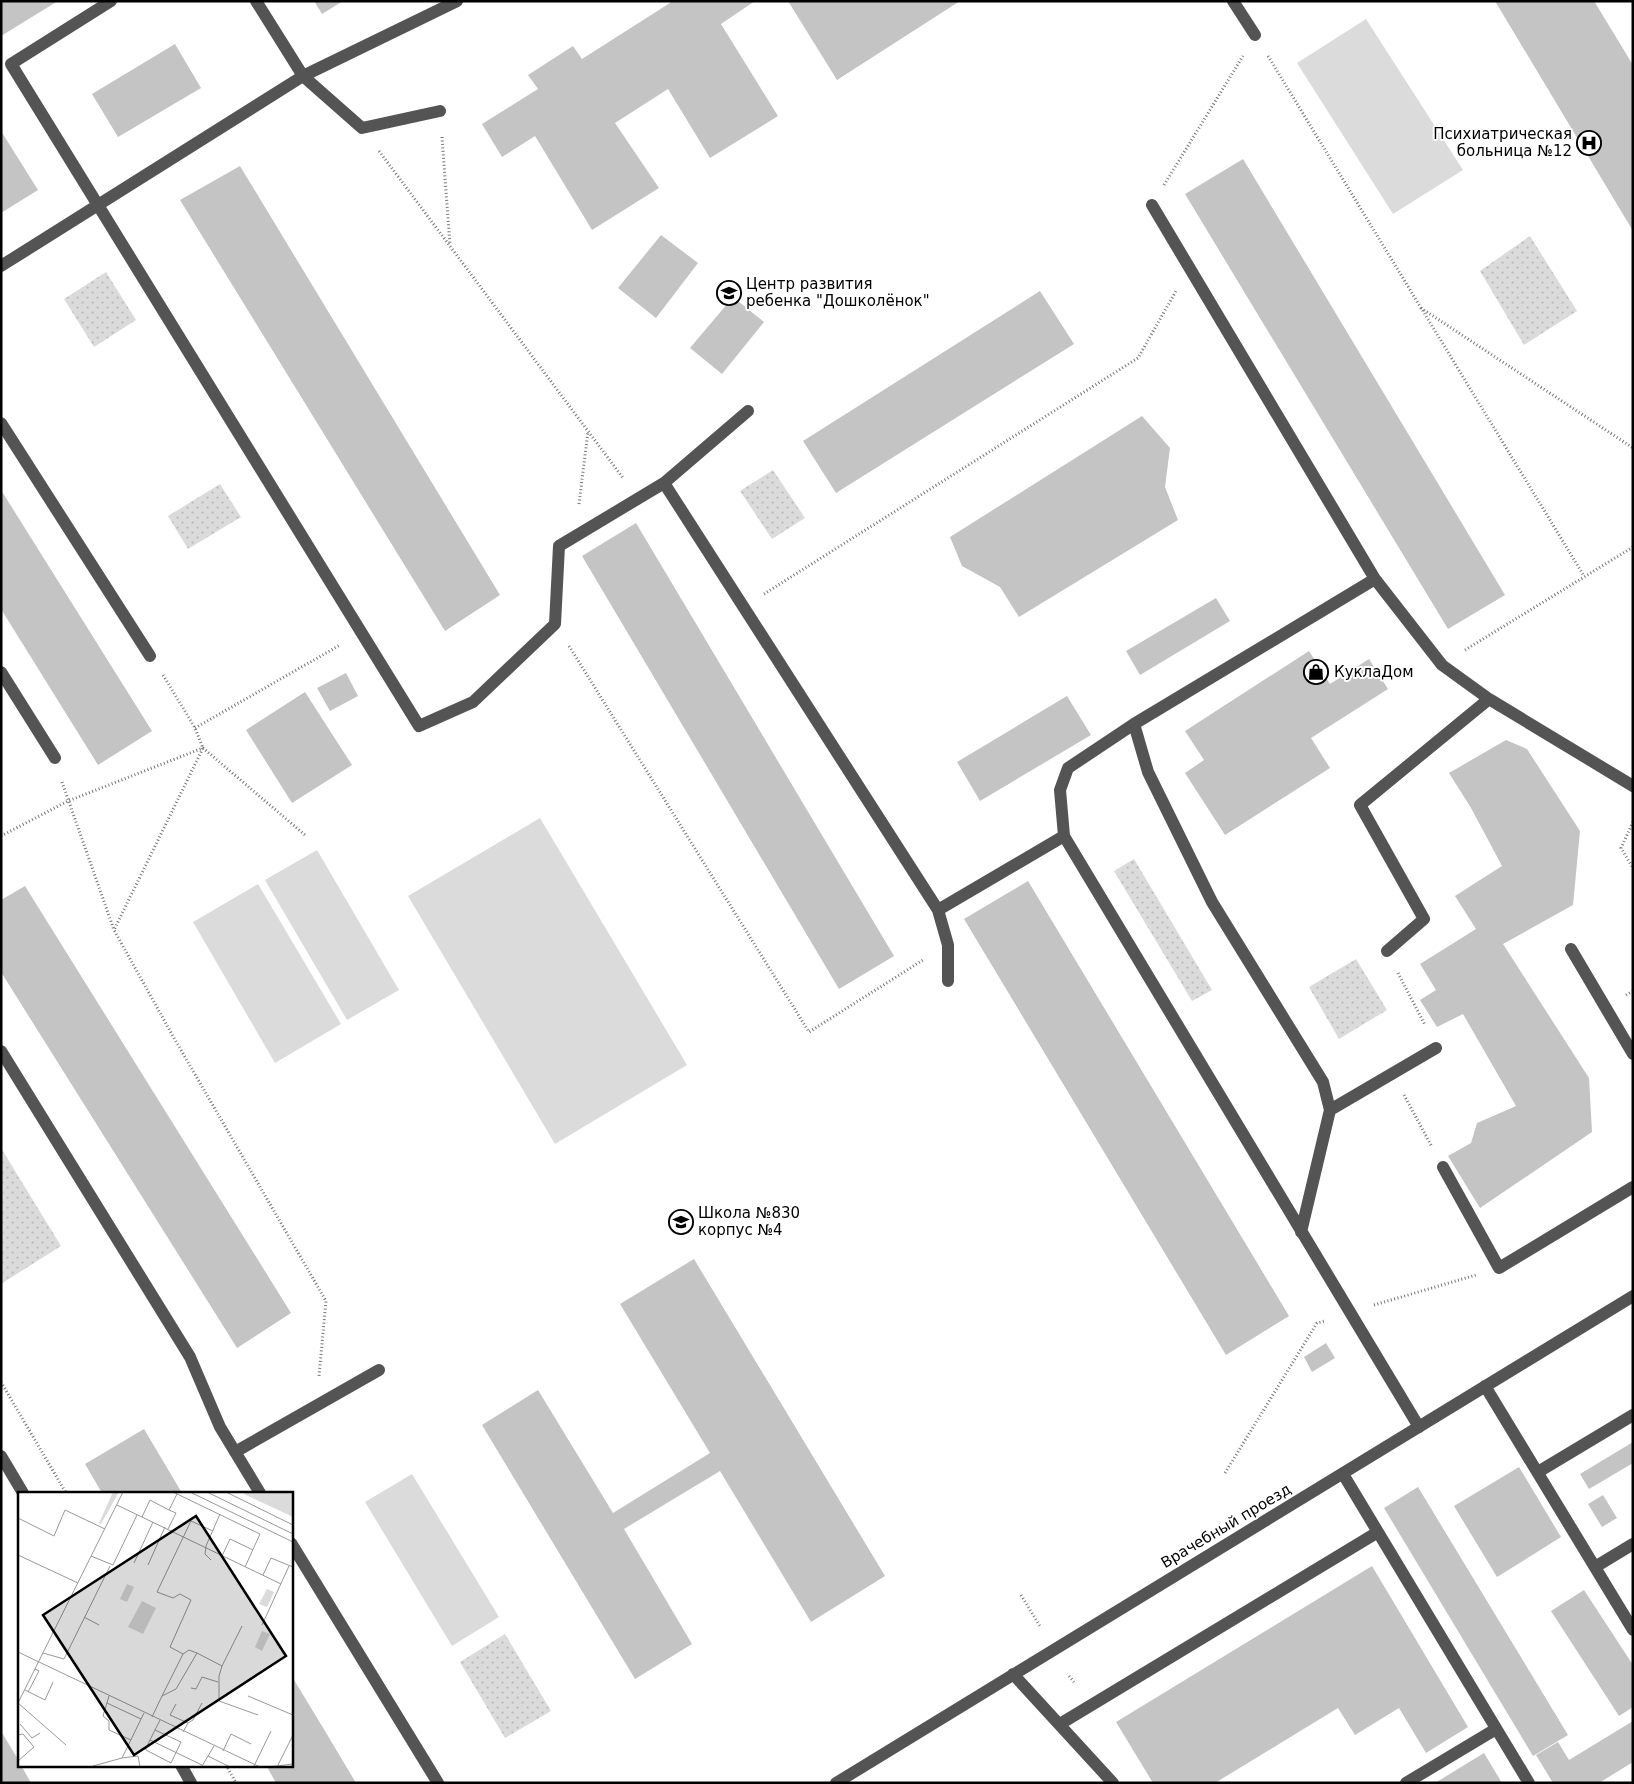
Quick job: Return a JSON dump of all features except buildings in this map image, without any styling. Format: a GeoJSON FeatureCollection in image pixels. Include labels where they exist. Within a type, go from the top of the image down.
{"type":"FeatureCollection","features":[{"type":"Feature","properties":{"kind":"street"},"geometry":{"type":"LineString","coordinates":[[111,1],[11,64],[100,204],[420,726],[473,702],[555,624],[559,546],[664,483],[748,412]]}},
{"type":"Feature","properties":{"kind":"street"},"geometry":{"type":"LineString","coordinates":[[256,1],[303,76],[362,128],[440,111]]}},
{"type":"Feature","properties":{"kind":"street"},"geometry":{"type":"LineString","coordinates":[[1,266],[303,76],[457,1]]}},
{"type":"Feature","properties":{"kind":"street"},"geometry":{"type":"LineString","coordinates":[[1234,1],[1255,35]]}},
{"type":"Feature","properties":{"kind":"street"},"geometry":{"type":"LineString","coordinates":[[1152,205],[1375,579],[1442,665],[1488,699],[1633,786]]}},
{"type":"Feature","properties":{"kind":"street"},"geometry":{"type":"LineString","coordinates":[[1,423],[150,656]]}},
{"type":"Feature","properties":{"kind":"street"},"geometry":{"type":"LineString","coordinates":[[664,483],[938,910],[948,945],[948,981]]}},
{"type":"Feature","properties":{"kind":"street"},"geometry":{"type":"LineString","coordinates":[[1375,579],[1134,724],[1068,768],[1060,790],[1064,836],[1418,1427]]}},
{"type":"Feature","properties":{"kind":"street"},"geometry":{"type":"LineString","coordinates":[[1,672],[55,758]]}},
{"type":"Feature","properties":{"kind":"street"},"geometry":{"type":"LineString","coordinates":[[1387,951],[1424,919],[1360,805],[1488,699]]}},
{"type":"Feature","properties":{"kind":"street"},"geometry":{"type":"LineString","coordinates":[[1134,724],[1148,772],[1212,902],[1323,1082],[1330,1110],[1301,1232]]}},
{"type":"Feature","properties":{"kind":"street"},"geometry":{"type":"LineString","coordinates":[[938,910],[1064,836]]}},
{"type":"Feature","properties":{"kind":"street"},"geometry":{"type":"LineString","coordinates":[[1571,948],[1633,1054]]}},
{"type":"Feature","properties":{"kind":"street"},"geometry":{"type":"LineString","coordinates":[[1330,1110],[1436,1048]]}},
{"type":"Feature","properties":{"kind":"street"},"geometry":{"type":"LineString","coordinates":[[1,1051],[190,1357],[220,1427],[259,1492]]}},
{"type":"Feature","properties":{"kind":"street"},"geometry":{"type":"LineString","coordinates":[[1442,1167],[1499,1268],[1633,1187]]}},
{"type":"Feature","properties":{"kind":"street","name":"Врачебный проезд"},"geometry":{"type":"LineString","coordinates":[[836,1783],[1633,1296]]}},
{"type":"Feature","properties":{"kind":"street"},"geometry":{"type":"LineString","coordinates":[[235,1452],[379,1370]]}},
{"type":"Feature","properties":{"kind":"street"},"geometry":{"type":"LineString","coordinates":[[1485,1386],[1633,1630]]}},
{"type":"Feature","properties":{"kind":"street"},"geometry":{"type":"LineString","coordinates":[[1538,1472],[1633,1415]]}},
{"type":"Feature","properties":{"kind":"street"},"geometry":{"type":"LineString","coordinates":[[1,1456],[22,1492]]}},
{"type":"Feature","properties":{"kind":"street"},"geometry":{"type":"LineString","coordinates":[[1343,1474],[1529,1783]]}},
{"type":"Feature","properties":{"kind":"street"},"geometry":{"type":"LineString","coordinates":[[1060,1724],[1378,1532]]}},
{"type":"Feature","properties":{"kind":"street"},"geometry":{"type":"LineString","coordinates":[[1595,1567],[1633,1544]]}},
{"type":"Feature","properties":{"kind":"street"},"geometry":{"type":"LineString","coordinates":[[292,1545],[438,1783]]}},
{"type":"Feature","properties":{"kind":"street"},"geometry":{"type":"LineString","coordinates":[[1013,1674],[1113,1783]]}},
{"type":"Feature","properties":{"kind":"street"},"geometry":{"type":"LineString","coordinates":[[1406,1783],[1496,1729]]}},
{"type":"Feature","properties":{"kind":"street"},"geometry":{"type":"LineString","coordinates":[[182,1766],[191,1783]]}},
{"type":"Feature","properties":{"kind":"path"},"geometry":{"type":"LineString","coordinates":[[1152,205],[1255,35],[1418,306],[1584,576]]}},
{"type":"Feature","properties":{"kind":"path"},"geometry":{"type":"LineString","coordinates":[[440,111],[450,246]]}},
{"type":"Feature","properties":{"kind":"path"},"geometry":{"type":"LineString","coordinates":[[362,128],[638,498]]}},
{"type":"Feature","properties":{"kind":"path"},"geometry":{"type":"LineString","coordinates":[[744,606],[833,553],[1138,358],[1190,266]]}},
{"type":"Feature","properties":{"kind":"path"},"geometry":{"type":"LineString","coordinates":[[1418,306],[1633,448]]}},
{"type":"Feature","properties":{"kind":"path"},"geometry":{"type":"LineString","coordinates":[[576,537],[588,431]]}},
{"type":"Feature","properties":{"kind":"path"},"geometry":{"type":"LineString","coordinates":[[1442,665],[1633,547]]}},
{"type":"Feature","properties":{"kind":"path"},"geometry":{"type":"LineString","coordinates":[[555,624],[809,1032],[948,945]]}},
{"type":"Feature","properties":{"kind":"path"},"geometry":{"type":"LineString","coordinates":[[195,728],[363,633]]}},
{"type":"Feature","properties":{"kind":"path"},"geometry":{"type":"LineString","coordinates":[[150,656],[195,728],[203,748],[305,835]]}},
{"type":"Feature","properties":{"kind":"path"},"geometry":{"type":"LineString","coordinates":[[1,836],[68,801],[203,748]]}},
{"type":"Feature","properties":{"kind":"path"},"geometry":{"type":"LineString","coordinates":[[114,930],[203,748]]}},
{"type":"Feature","properties":{"kind":"path"},"geometry":{"type":"LineString","coordinates":[[55,758],[68,801],[114,930],[326,1301],[316,1406]]}},
{"type":"Feature","properties":{"kind":"path"},"geometry":{"type":"LineString","coordinates":[[1633,822],[1621,848],[1633,868]]}},
{"type":"Feature","properties":{"kind":"path"},"geometry":{"type":"LineString","coordinates":[[1387,951],[1436,1048]]}},
{"type":"Feature","properties":{"kind":"path"},"geometry":{"type":"LineString","coordinates":[[1392,1073],[1442,1167]]}},
{"type":"Feature","properties":{"kind":"path"},"geometry":{"type":"LineString","coordinates":[[1,1382],[65,1492]]}},
{"type":"Feature","properties":{"kind":"path"},"geometry":{"type":"LineString","coordinates":[[1021,1595],[1043,1631]]}},
{"type":"Feature","properties":{"kind":"path"},"geometry":{"type":"LineString","coordinates":[[1070,1676],[1074,1682]]}},
{"type":"Feature","properties":{"kind":"path"},"geometry":{"type":"LineString","coordinates":[[227,1766],[236,1783]]}},
{"type":"Feature","properties":{"kind":"shaded area"},"geometry":{"type":"Polygon","coordinates":[[[1366,19],[1463,170],[1393,214],[1297,63],[1366,19]]]}},
{"type":"Feature","properties":{"kind":"shaded area"},"geometry":{"type":"Polygon","coordinates":[[[1530,236],[1577,311],[1524,345],[1480,271],[1530,236]]]}},
{"type":"Feature","properties":{"kind":"shaded area"},"geometry":{"type":"Polygon","coordinates":[[[106,272],[136,320],[94,347],[64,299],[106,272]]]}},
{"type":"Feature","properties":{"kind":"shaded area"},"geometry":{"type":"Polygon","coordinates":[[[773,470],[805,518],[772,539],[740,491],[773,470]]]}},
{"type":"Feature","properties":{"kind":"shaded area"},"geometry":{"type":"Polygon","coordinates":[[[220,484],[241,517],[188,549],[168,516],[220,484]]]}},
{"type":"Feature","properties":{"kind":"shaded area"},"geometry":{"type":"Polygon","coordinates":[[[540,818],[687,1065],[555,1144],[408,896],[540,818]]]}},
{"type":"Feature","properties":{"kind":"shaded area"},"geometry":{"type":"Polygon","coordinates":[[[317,850],[399,990],[347,1020],[265,880],[317,850]]]}},
{"type":"Feature","properties":{"kind":"shaded area"},"geometry":{"type":"Polygon","coordinates":[[[1134,859],[1212,990],[1192,1001],[1114,871],[1134,859]]]}},
{"type":"Feature","properties":{"kind":"shaded area"},"geometry":{"type":"Polygon","coordinates":[[[258,884],[341,1024],[275,1063],[193,922],[258,884]]]}},
{"type":"Feature","properties":{"kind":"shaded area"},"geometry":{"type":"Polygon","coordinates":[[[1356,959],[1387,1010],[1339,1039],[1309,987],[1356,959]]]}},
{"type":"Feature","properties":{"kind":"shaded area"},"geometry":{"type":"Polygon","coordinates":[[[1,1148],[61,1246],[1,1284],[1,1148]]]}},
{"type":"Feature","properties":{"kind":"shaded area"},"geometry":{"type":"Polygon","coordinates":[[[412,1474],[499,1617],[452,1646],[365,1502],[412,1474]]]}},
{"type":"Feature","properties":{"kind":"shaded area"},"geometry":{"type":"Polygon","coordinates":[[[505,1634],[551,1711],[505,1738],[460,1662],[505,1634]]]}},
{"type":"Feature","properties":{"kind":"place","name":"Психиатрическая больница №12"},"geometry":{"type":"Point","coordinates":[1589,143]}},
{"type":"Feature","properties":{"kind":"place","name":"Центр развития ребенка \"Дошколёнок\""},"geometry":{"type":"Point","coordinates":[729,293]}},
{"type":"Feature","properties":{"kind":"place","name":"КуклаДом"},"geometry":{"type":"Point","coordinates":[1316,672]}},
{"type":"Feature","properties":{"kind":"place","name":"Школа №830 корпус №4"},"geometry":{"type":"Point","coordinates":[681,1222]}}]}
